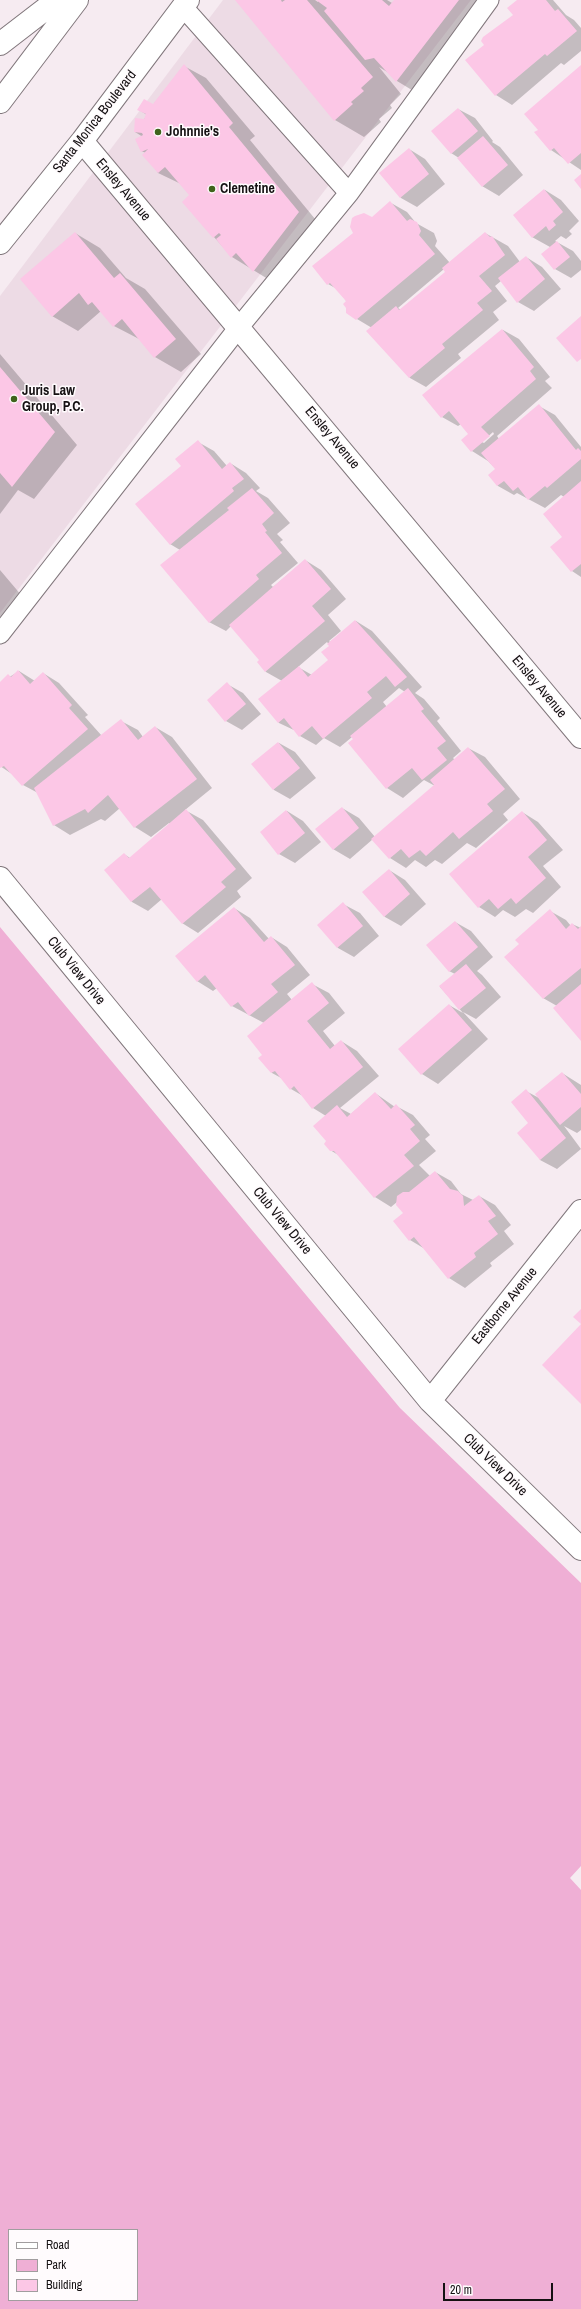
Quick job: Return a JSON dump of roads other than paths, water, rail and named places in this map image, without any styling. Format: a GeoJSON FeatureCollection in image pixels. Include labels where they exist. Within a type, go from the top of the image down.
{"type":"FeatureCollection","features":[{"type":"Feature","properties":{"kind":"street"},"geometry":{"type":"LineString","coordinates":[[0,44],[57,0]]}},
{"type":"Feature","properties":{"kind":"street"},"geometry":{"type":"LineString","coordinates":[[0,102],[77,0]]}},
{"type":"Feature","properties":{"kind":"street","name":"Santa Monica Boulevard"},"geometry":{"type":"LineString","coordinates":[[0,243],[82,141],[186,3]]}},
{"type":"Feature","properties":{"kind":"street","name":"Ensley Avenue"},"geometry":{"type":"LineString","coordinates":[[82,141],[581,737]]}},
{"type":"Feature","properties":{"kind":"street","name":"Club View Drive"},"geometry":{"type":"LineString","coordinates":[[0,878],[430,1401],[581,1549]]}},
{"type":"Feature","properties":{"kind":"street","name":"Eastborne Avenue"},"geometry":{"type":"LineString","coordinates":[[430,1401],[581,1211]]}},
{"type":"Feature","properties":{"kind":"lane"},"geometry":{"type":"LineString","coordinates":[[0,634],[239,327],[349,193],[489,0]]}},
{"type":"Feature","properties":{"kind":"lane"},"geometry":{"type":"LineString","coordinates":[[186,3],[349,193]]}},
{"type":"Feature","properties":{"kind":"place","name":"Johnnie's"},"geometry":{"type":"Point","coordinates":[158,132]}},
{"type":"Feature","properties":{"kind":"place","name":"Clemetine"},"geometry":{"type":"Point","coordinates":[212,189]}},
{"type":"Feature","properties":{"kind":"place","name":"Juris Law Group, P.C."},"geometry":{"type":"Point","coordinates":[14,399]}}]}
